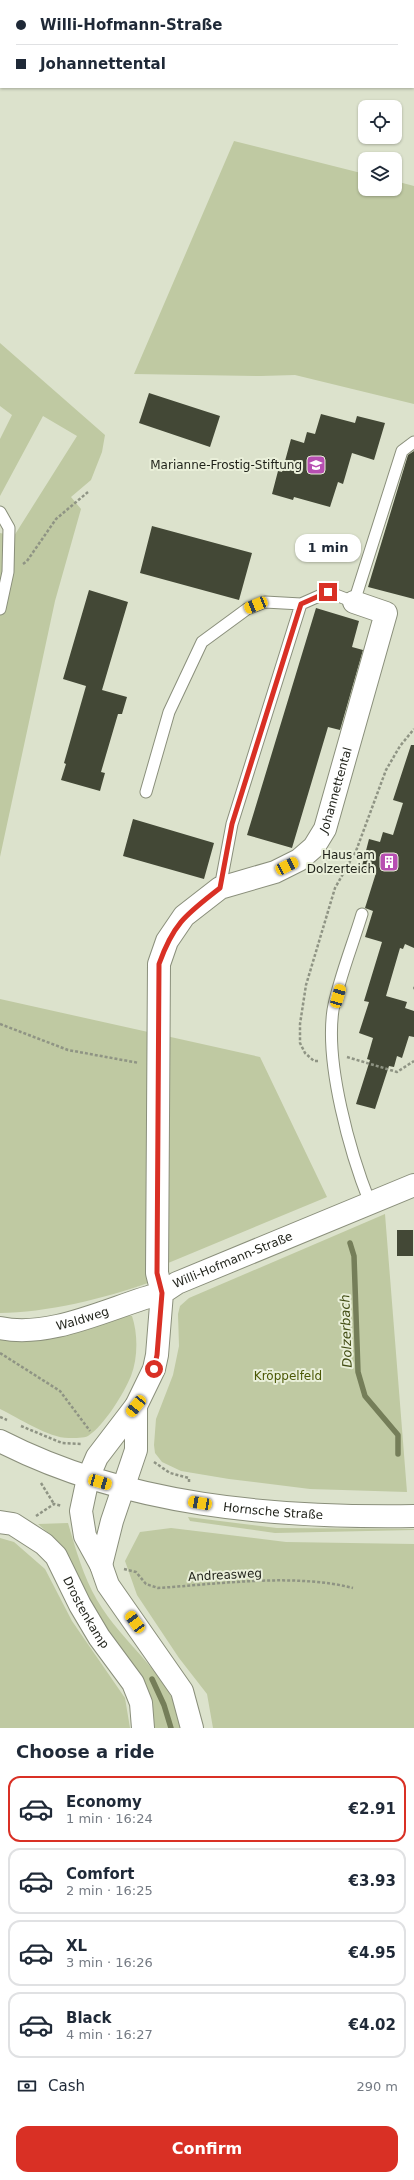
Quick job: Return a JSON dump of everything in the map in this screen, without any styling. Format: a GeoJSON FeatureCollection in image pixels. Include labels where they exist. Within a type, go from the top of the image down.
{"type":"FeatureCollection","features":[{"type":"Feature","properties":{"kind":"street","name":"Johannettental"},"geometry":{"type":"LineString","coordinates":[[162,1293],[157,1273],[157,1066],[159,964],[167,941],[184,916],[220,888],[275,872],[299,860],[314,847],[326,829],[386,613],[354,602]]}},
{"type":"Feature","properties":{"kind":"street","name":"Willi-Hofmann-Straße"},"geometry":{"type":"LineString","coordinates":[[192,1728],[182,1691],[108,1585],[102,1569],[85,1536],[81,1511],[88,1478],[97,1457],[136,1406],[154,1369],[157,1355],[162,1293],[177,1283],[414,1185]]}},
{"type":"Feature","properties":{"kind":"street","name":"Waldweg"},"geometry":{"type":"LineString","coordinates":[[0,1328],[10,1330],[43,1329],[162,1293]]}},
{"type":"Feature","properties":{"kind":"street","name":"Willi-Hofmann-Straße"},"geometry":{"type":"LineString","coordinates":[[102,1569],[112,1520],[136,1450],[136,1406]]}},
{"type":"Feature","properties":{"kind":"street","name":"Hornsche Straße"},"geometry":{"type":"LineString","coordinates":[[0,1441],[30,1456],[88,1478],[123,1488],[200,1503],[278,1512],[414,1516]]}},
{"type":"Feature","properties":{"kind":"street","name":"Drostenkamp"},"geometry":{"type":"LineString","coordinates":[[0,1522],[13,1524],[44,1544],[56,1556],[80,1605],[99,1637],[133,1683],[141,1703],[143,1728]]}},
{"type":"Feature","properties":{"kind":"lane"},"geometry":{"type":"LineString","coordinates":[[354,602],[402,451],[414,442]]}},
{"type":"Feature","properties":{"kind":"lane"},"geometry":{"type":"LineString","coordinates":[[0,512],[9,528],[8,572],[0,609]]}},
{"type":"Feature","properties":{"kind":"lane","name":"Johannettental"},"geometry":{"type":"LineString","coordinates":[[146,792],[169,712],[202,642],[247,609],[265,602],[301,604],[328,592],[354,602]]}},
{"type":"Feature","properties":{"kind":"lane"},"geometry":{"type":"LineString","coordinates":[[220,888],[232,824],[301,604]]}},
{"type":"Feature","properties":{"kind":"lane"},"geometry":{"type":"LineString","coordinates":[[362,914],[334,1009],[331,1037],[332,1058],[342,1108],[356,1162],[370,1203]]}},
{"type":"Feature","properties":{"kind":"path"},"geometry":{"type":"LineString","coordinates":[[8,572],[27,561],[56,519],[88,492]]}},
{"type":"Feature","properties":{"kind":"path"},"geometry":{"type":"LineString","coordinates":[[0,1024],[68,1050],[157,1066]]}},
{"type":"Feature","properties":{"kind":"path"},"geometry":{"type":"LineString","coordinates":[[0,1353],[60,1391],[95,1437]]}},
{"type":"Feature","properties":{"kind":"path"},"geometry":{"type":"LineString","coordinates":[[0,1417],[62,1443],[74,1445],[85,1443]]}},
{"type":"Feature","properties":{"kind":"path"},"geometry":{"type":"LineString","coordinates":[[152,1459],[170,1472],[189,1478]]}},
{"type":"Feature","properties":{"kind":"path"},"geometry":{"type":"LineString","coordinates":[[39,1480],[47,1490],[54,1504]]}},
{"type":"Feature","properties":{"kind":"path","name":"Andreasweg"},"geometry":{"type":"LineString","coordinates":[[102,1569],[126,1568],[136,1572],[146,1584],[158,1588],[282,1581],[331,1582],[353,1588]]}},
{"type":"Feature","properties":{"kind":"green space"},"geometry":{"type":"Polygon","coordinates":[[[234,141],[358,172],[358,196],[402,196],[402,183],[414,186],[414,404],[295,375],[261,376],[134,374],[234,141]]]}},
{"type":"Feature","properties":{"kind":"green space"},"geometry":{"type":"Polygon","coordinates":[[[0,343],[105,435],[102,452],[91,480],[71,497],[81,509],[55,601],[0,857],[0,533],[14,536],[77,436],[43,416],[0,496],[0,439],[12,415],[0,406],[0,343]]]}},
{"type":"Feature","properties":{"kind":"green space"},"geometry":{"type":"Polygon","coordinates":[[[0,999],[260,1057],[327,1197],[149,1271],[148,1283],[132,1289],[75,1304],[36,1310],[0,1313],[0,999]]]}},
{"type":"Feature","properties":{"kind":"green space","name":"Kröppelfeld"},"geometry":{"type":"Polygon","coordinates":[[[385,1214],[407,1492],[310,1489],[229,1479],[181,1471],[162,1462],[155,1453],[154,1445],[156,1419],[173,1375],[179,1346],[178,1314],[180,1306],[189,1298],[385,1214]]]}},
{"type":"Feature","properties":{"kind":"green space"},"geometry":{"type":"Polygon","coordinates":[[[120,1315],[132,1316],[136,1338],[135,1362],[131,1376],[119,1400],[107,1417],[88,1436],[72,1438],[53,1435],[44,1432],[0,1409],[0,1340],[43,1338],[120,1315]]]}},
{"type":"Feature","properties":{"kind":"green space"},"geometry":{"type":"Polygon","coordinates":[[[188,1517],[277,1528],[414,1530],[275,1533],[190,1521],[188,1517]]]}},
{"type":"Feature","properties":{"kind":"green space"},"geometry":{"type":"Polygon","coordinates":[[[68,1523],[84,1572],[97,1600],[107,1616],[146,1661],[169,1692],[177,1709],[183,1728],[152,1728],[146,1686],[137,1670],[103,1625],[55,1539],[38,1524],[68,1523]]]}},
{"type":"Feature","properties":{"kind":"green space"},"geometry":{"type":"Polygon","coordinates":[[[171,1528],[286,1542],[414,1544],[414,1728],[213,1728],[207,1694],[179,1658],[137,1595],[125,1561],[140,1532],[171,1528]]]}},
{"type":"Feature","properties":{"kind":"green space"},"geometry":{"type":"Polygon","coordinates":[[[0,1538],[14,1542],[45,1569],[72,1621],[125,1698],[130,1728],[0,1728],[0,1538]]]}},
{"type":"Feature","properties":{"kind":"building"},"geometry":{"type":"Polygon","coordinates":[[[149,393],[220,416],[210,447],[139,423],[149,393]]]}},
{"type":"Feature","properties":{"kind":"building","name":"Marianne-Frostig-Stiftung"},"geometry":{"type":"Polygon","coordinates":[[[321,414],[355,423],[357,416],[385,423],[374,460],[352,453],[343,484],[338,482],[330,507],[294,497],[293,500],[272,494],[278,471],[282,472],[291,439],[304,443],[307,432],[315,434],[321,414]]]}},
{"type":"Feature","properties":{"kind":"building"},"geometry":{"type":"Polygon","coordinates":[[[414,451],[414,599],[368,587],[408,455],[414,451]]]}},
{"type":"Feature","properties":{"kind":"building"},"geometry":{"type":"Polygon","coordinates":[[[152,526],[252,553],[239,600],[140,573],[152,526]]]}},
{"type":"Feature","properties":{"kind":"building"},"geometry":{"type":"Polygon","coordinates":[[[89,590],[128,602],[102,690],[127,697],[122,714],[118,714],[101,772],[105,773],[100,791],[61,780],[66,764],[64,763],[86,686],[63,679],[89,590]]]}},
{"type":"Feature","properties":{"kind":"building"},"geometry":{"type":"Polygon","coordinates":[[[316,608],[359,621],[352,647],[363,650],[340,730],[328,727],[292,848],[247,835],[316,608]]]}},
{"type":"Feature","properties":{"kind":"building"},"geometry":{"type":"Polygon","coordinates":[[[411,745],[414,745],[414,948],[405,944],[403,949],[400,948],[386,996],[407,1002],[405,1008],[414,1011],[414,1037],[409,1036],[402,1058],[397,1056],[394,1067],[389,1066],[375,1109],[356,1104],[370,1060],[367,1059],[373,1038],[359,1033],[369,1002],[364,1001],[382,942],[365,937],[373,911],[365,908],[376,873],[361,870],[369,839],[380,842],[383,832],[393,835],[403,803],[393,800],[411,745]]]}},
{"type":"Feature","properties":{"kind":"building"},"geometry":{"type":"Polygon","coordinates":[[[133,819],[214,843],[204,879],[123,856],[133,819]]]}},
{"type":"Feature","properties":{"kind":"building"},"geometry":{"type":"Polygon","coordinates":[[[397,1230],[413,1230],[413,1256],[397,1256],[397,1230]]]}},
{"type":"Feature","properties":{"kind":"waterway","name":"Dolzerbach"},"geometry":{"type":"LineString","coordinates":[[350,1243],[354,1256],[358,1372],[365,1396],[398,1435],[398,1454]]}},
{"type":"Feature","properties":{"kind":"waterway"},"geometry":{"type":"LineString","coordinates":[[152,1679],[164,1705],[171,1728]]}},
{"type":"Feature","properties":{"kind":"place","name":"Marianne-Frostig-Stiftung"},"geometry":{"type":"Point","coordinates":[316,465]}},
{"type":"Feature","properties":{"kind":"place","name":"Haus am Dolzerteich"},"geometry":{"type":"Point","coordinates":[389,862]}},
{"type":"Feature","properties":{"kind":"route"},"geometry":{"type":"LineString","coordinates":[[154,1369],[157,1355],[162,1293],[157,1273],[157,1066],[159,964],[167,941],[184,916],[220,888],[232,824],[301,604],[328,592]]}}]}
